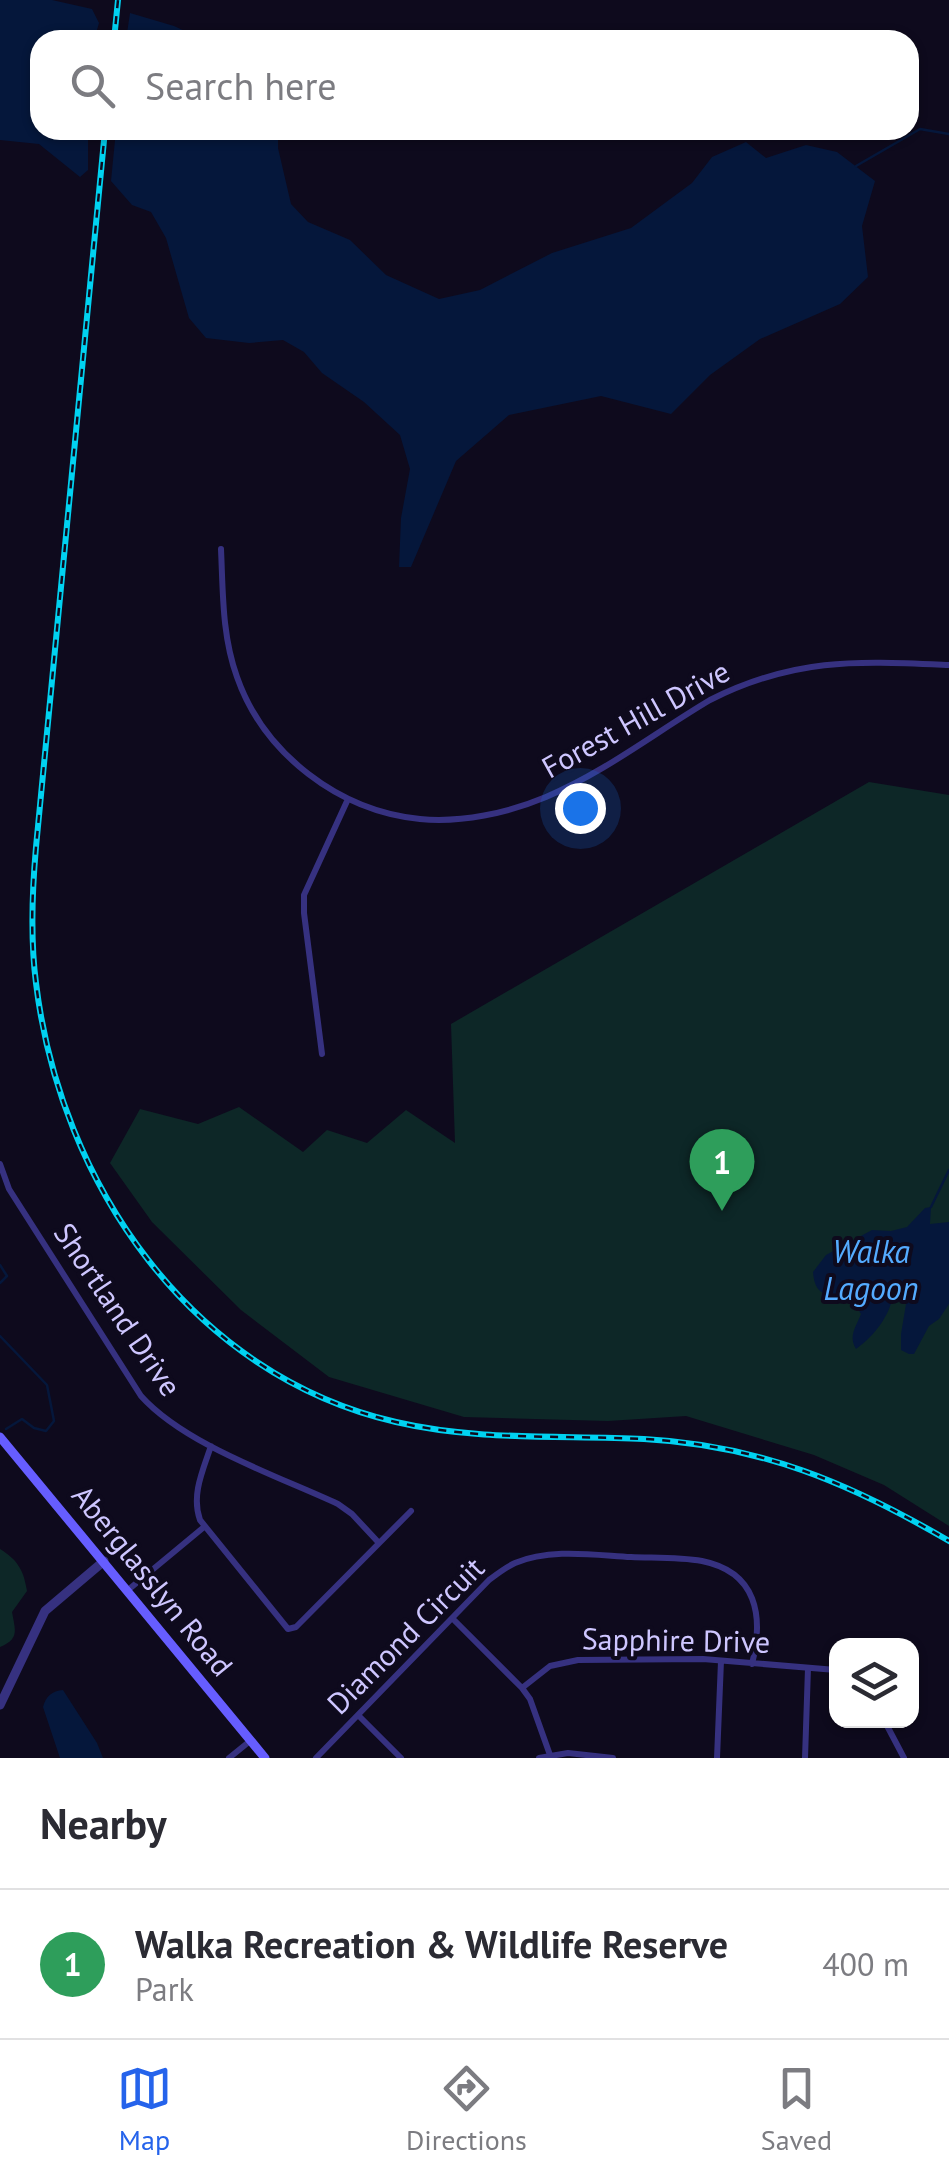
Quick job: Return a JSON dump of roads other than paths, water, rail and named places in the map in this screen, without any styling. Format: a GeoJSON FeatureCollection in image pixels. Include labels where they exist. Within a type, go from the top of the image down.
{"type":"FeatureCollection","features":[{"type":"Feature","properties":{"kind":"main road","name":"Aberglasslyn Road"},"geometry":{"type":"LineString","coordinates":[[0,1437],[264,1758]]}},
{"type":"Feature","properties":{"kind":"street","name":"Forest Hill Drive"},"geometry":{"type":"LineString","coordinates":[[221,549],[229,652],[249,706],[283,752],[321,784],[348,799],[387,814],[422,820],[495,813],[544,798],[590,775],[710,700],[774,674],[846,662],[949,665]]}},
{"type":"Feature","properties":{"kind":"street"},"geometry":{"type":"LineString","coordinates":[[322,1054],[304,895],[348,799]]}},
{"type":"Feature","properties":{"kind":"street","name":"Shortland Drive"},"geometry":{"type":"LineString","coordinates":[[0,1164],[9,1189],[141,1396],[169,1422],[211,1446],[338,1504],[379,1543]]}},
{"type":"Feature","properties":{"kind":"street"},"geometry":{"type":"LineString","coordinates":[[211,1446],[196,1496],[197,1513],[204,1527],[288,1630],[296,1627],[412,1512]]}},
{"type":"Feature","properties":{"kind":"street"},"geometry":{"type":"LineString","coordinates":[[128,1590],[204,1527]]}},
{"type":"Feature","properties":{"kind":"street","name":"Diamond Circuit"},"geometry":{"type":"LineString","coordinates":[[316,1758],[489,1580],[516,1562],[568,1554],[697,1560],[724,1568],[750,1593],[757,1611],[759,1637],[752,1664]]}},
{"type":"Feature","properties":{"kind":"street"},"geometry":{"type":"LineString","coordinates":[[0,1705],[45,1611],[104,1561]]}},
{"type":"Feature","properties":{"kind":"street"},"geometry":{"type":"LineString","coordinates":[[452,1618],[530,1699],[550,1755]]}},
{"type":"Feature","properties":{"kind":"street","name":"Sapphire Drive"},"geometry":{"type":"LineString","coordinates":[[522,1688],[550,1666],[563,1662],[668,1658],[829,1670]]}},
{"type":"Feature","properties":{"kind":"street"},"geometry":{"type":"LineString","coordinates":[[718,1758],[721,1661]]}},
{"type":"Feature","properties":{"kind":"street"},"geometry":{"type":"LineString","coordinates":[[806,1758],[808,1668]]}},
{"type":"Feature","properties":{"kind":"street"},"geometry":{"type":"LineString","coordinates":[[358,1715],[401,1758]]}},
{"type":"Feature","properties":{"kind":"street"},"geometry":{"type":"LineString","coordinates":[[888,1728],[904,1758]]}},
{"type":"Feature","properties":{"kind":"street"},"geometry":{"type":"LineString","coordinates":[[229,1758],[250,1741]]}},
{"type":"Feature","properties":{"kind":"street"},"geometry":{"type":"LineString","coordinates":[[539,1758],[580,1754],[613,1758]]}},
{"type":"Feature","properties":{"kind":"water"},"geometry":{"type":"Polygon","coordinates":[[[0,0],[52,0],[92,9],[99,23],[97,30],[30,30],[30,140],[88,140],[88,170],[80,177],[39,144],[0,140],[0,0]]]}},
{"type":"Feature","properties":{"kind":"water"},"geometry":{"type":"Polygon","coordinates":[[[130,13],[183,30],[127,30],[130,13]]]}},
{"type":"Feature","properties":{"kind":"water"},"geometry":{"type":"Polygon","coordinates":[[[115,140],[278,140],[291,204],[308,222],[350,240],[386,275],[439,299],[480,290],[552,253],[631,228],[692,183],[712,157],[746,142],[766,158],[806,145],[837,152],[875,181],[862,226],[868,277],[840,304],[760,339],[710,375],[671,414],[601,396],[509,415],[456,461],[411,567],[399,567],[401,518],[410,469],[400,435],[364,402],[322,373],[304,352],[283,340],[249,343],[206,338],[189,318],[166,238],[151,212],[132,205],[111,181],[115,140]]]}},
{"type":"Feature","properties":{"kind":"water","name":"Walka Lagoon"},"geometry":{"type":"Polygon","coordinates":[[[931,1207],[930,1224],[949,1222],[949,1304],[929,1326],[914,1354],[909,1354],[901,1350],[908,1292],[901,1287],[879,1326],[856,1349],[853,1336],[861,1314],[850,1301],[821,1292],[813,1272],[826,1255],[872,1230],[907,1227],[925,1208],[931,1207]]]}},
{"type":"Feature","properties":{"kind":"water"},"geometry":{"type":"Polygon","coordinates":[[[63,1690],[103,1758],[60,1758],[43,1707],[50,1695],[63,1690]]]}},
{"type":"Feature","properties":{"kind":"waterway"},"geometry":{"type":"LineString","coordinates":[[919,130],[949,134]]}},
{"type":"Feature","properties":{"kind":"waterway"},"geometry":{"type":"LineString","coordinates":[[856,166],[901,140]]}},
{"type":"Feature","properties":{"kind":"waterway"},"geometry":{"type":"LineString","coordinates":[[931,1207],[949,1170]]}},
{"type":"Feature","properties":{"kind":"waterway"},"geometry":{"type":"LineString","coordinates":[[0,1265],[7,1276],[0,1283]]}},
{"type":"Feature","properties":{"kind":"waterway"},"geometry":{"type":"LineString","coordinates":[[0,1336],[47,1385],[54,1421],[46,1431],[22,1419],[6,1429]]}},
{"type":"Feature","properties":{"kind":"railway"},"geometry":{"type":"LineString","coordinates":[[115,30],[118,0]]}},
{"type":"Feature","properties":{"kind":"railway"},"geometry":{"type":"LineString","coordinates":[[104,140],[32,915],[36,983],[50,1057],[74,1129],[106,1197],[148,1260],[198,1315],[257,1362],[323,1398],[396,1422],[457,1432],[644,1439],[727,1449],[803,1470],[840,1485],[949,1541]]}},
{"type":"Feature","properties":{"kind":"place","name":"Walka Recreation & Wildlife Reserve"},"geometry":{"type":"Point","coordinates":[722,1211]}}]}
